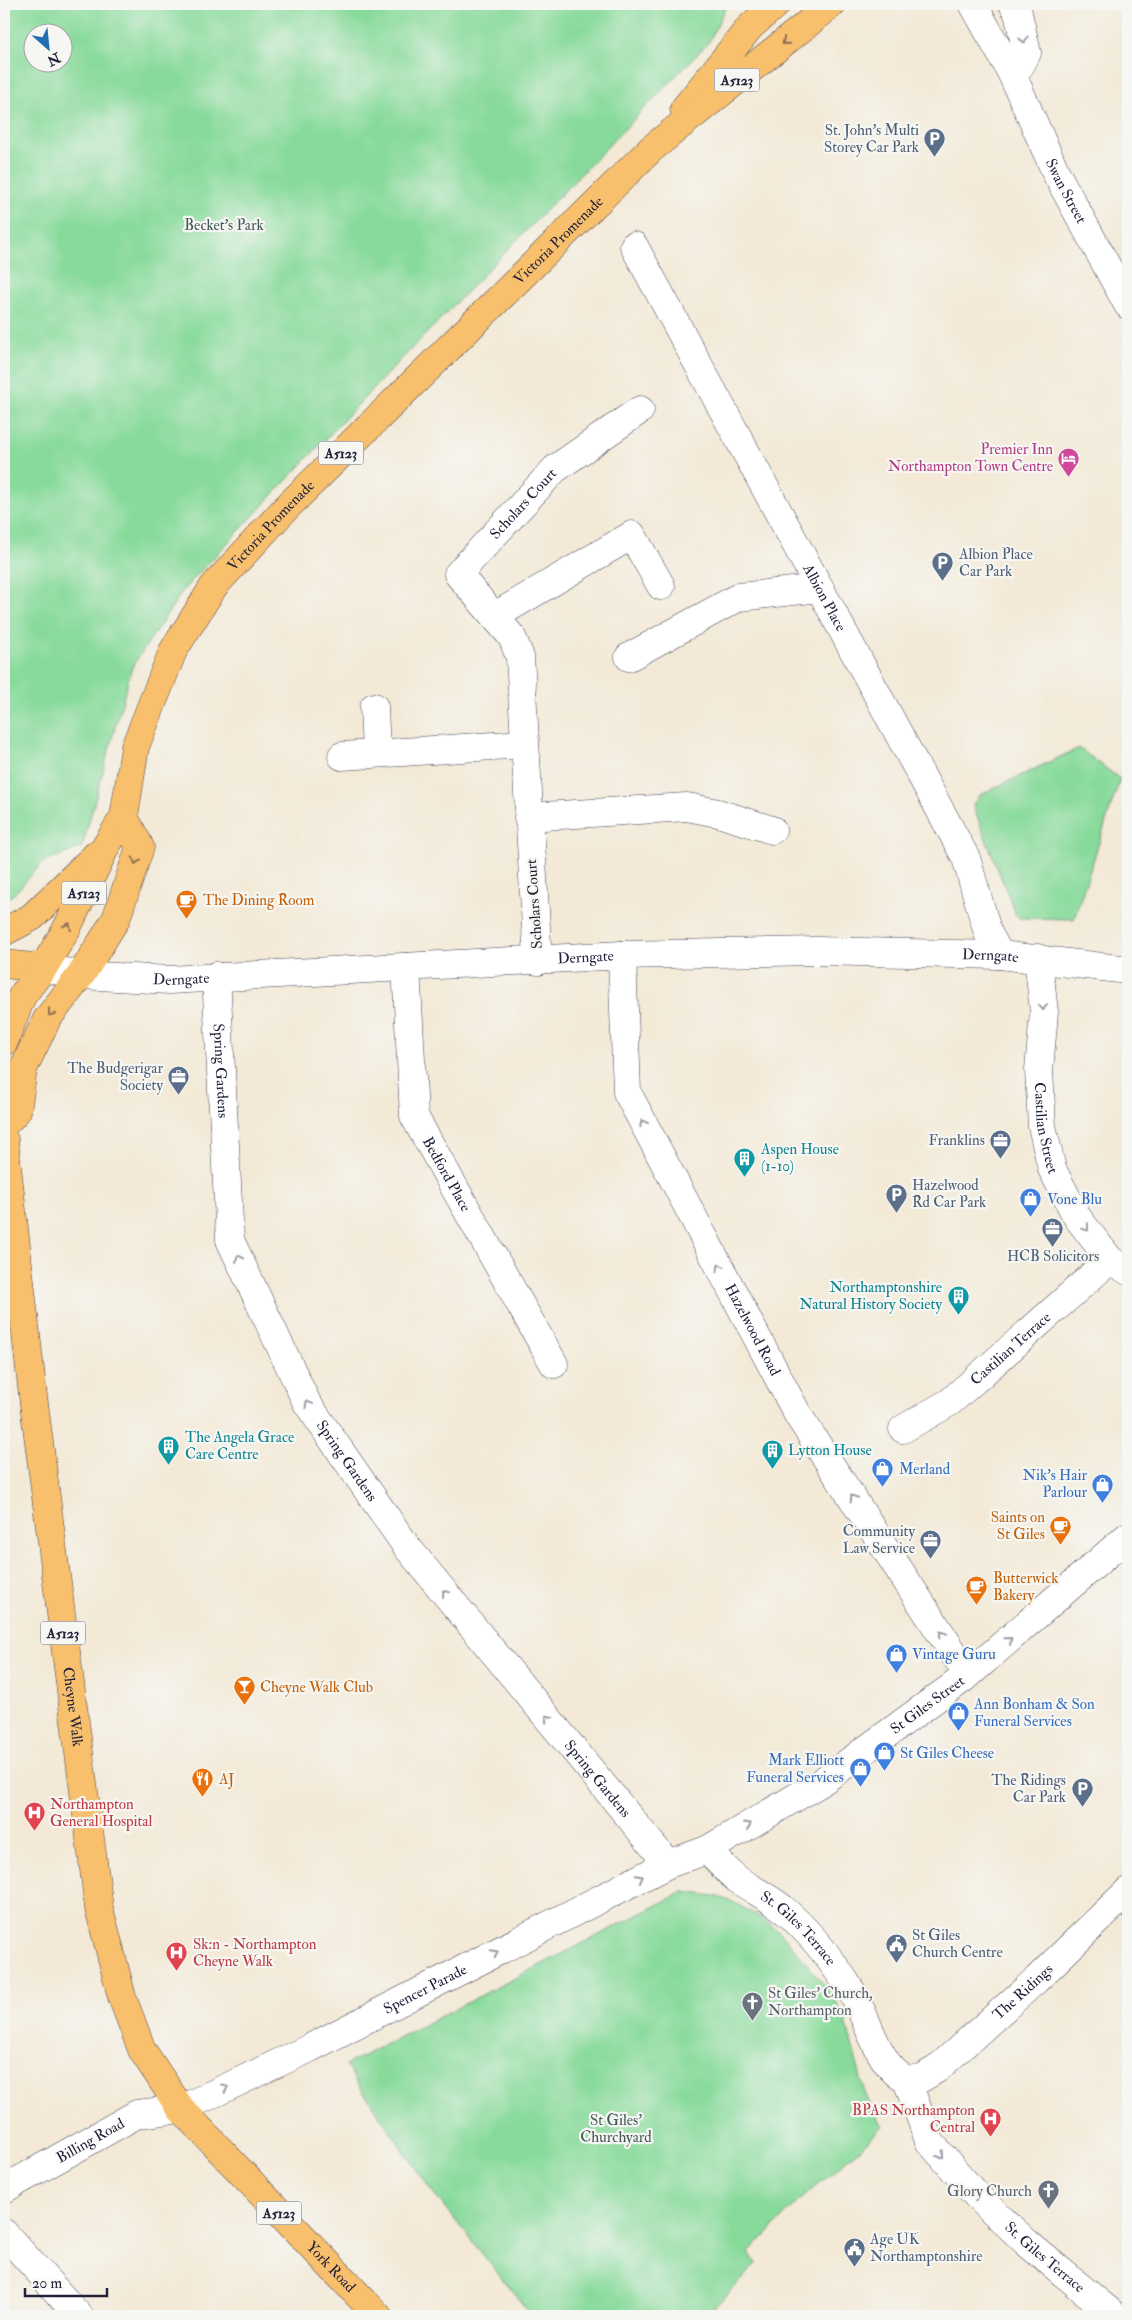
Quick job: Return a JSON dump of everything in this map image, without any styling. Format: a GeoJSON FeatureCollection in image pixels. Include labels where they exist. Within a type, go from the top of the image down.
{"type":"FeatureCollection","features":[{"type":"Feature","properties":{"kind":"main road","name":"Victoria Promenade"},"geometry":{"type":"LineString","coordinates":[[651,149],[750,27],[776,4]]}},
{"type":"Feature","properties":{"kind":"main road","name":"Victoria Promenade"},"geometry":{"type":"LineString","coordinates":[[43,968],[66,930],[106,846],[124,817],[135,747],[174,651],[214,586],[284,510],[651,149],[832,4]]}},
{"type":"Feature","properties":{"kind":"main road"},"geometry":{"type":"LineString","coordinates":[[4,1124],[17,1111],[23,1069],[46,1019],[81,975],[116,919],[140,847],[124,817]]}},
{"type":"Feature","properties":{"kind":"main road"},"geometry":{"type":"LineString","coordinates":[[4,932],[32,916],[106,846]]}},
{"type":"Feature","properties":{"kind":"main road"},"geometry":{"type":"LineString","coordinates":[[4,964],[43,968]]}},
{"type":"Feature","properties":{"kind":"main road","name":"A5123"},"geometry":{"type":"LineString","coordinates":[[4,1042],[22,996],[43,968]]}},
{"type":"Feature","properties":{"kind":"main road","name":"Cheyne Walk"},"geometry":{"type":"LineString","coordinates":[[4,1140],[31,1386],[99,1908],[122,1997],[142,2050],[181,2110]]}},
{"type":"Feature","properties":{"kind":"main road","name":"York Road"},"geometry":{"type":"LineString","coordinates":[[181,2110],[378,2316]]}},
{"type":"Feature","properties":{"kind":"street","name":"Swan Street"},"geometry":{"type":"LineString","coordinates":[[974,4],[1010,72],[1057,176],[1128,305]]}},
{"type":"Feature","properties":{"kind":"street"},"geometry":{"type":"LineString","coordinates":[[1010,72],[1020,66],[1027,53],[1018,14],[1013,4]]}},
{"type":"Feature","properties":{"kind":"street","name":"Albion Place"},"geometry":{"type":"LineString","coordinates":[[634,246],[966,858],[988,933],[1000,956]]}},
{"type":"Feature","properties":{"kind":"street","name":"Scholars Court"},"geometry":{"type":"LineString","coordinates":[[538,961],[520,657],[512,637],[458,574],[555,469],[640,410]]}},
{"type":"Feature","properties":{"kind":"street"},"geometry":{"type":"LineString","coordinates":[[494,616],[632,536],[661,586]]}},
{"type":"Feature","properties":{"kind":"street"},"geometry":{"type":"LineString","coordinates":[[629,657],[740,597],[820,588]]}},
{"type":"Feature","properties":{"kind":"street"},"geometry":{"type":"LineString","coordinates":[[374,707],[376,753]]}},
{"type":"Feature","properties":{"kind":"street"},"geometry":{"type":"LineString","coordinates":[[342,756],[524,744]]}},
{"type":"Feature","properties":{"kind":"street"},"geometry":{"type":"LineString","coordinates":[[528,817],[687,807],[718,813],[772,830]]}},
{"type":"Feature","properties":{"kind":"street","name":"Derngate"},"geometry":{"type":"LineString","coordinates":[[43,968],[81,975],[169,980],[622,955],[816,951],[1038,958],[1128,970]]}},
{"type":"Feature","properties":{"kind":"street","name":"Hazelwood Road"},"geometry":{"type":"LineString","coordinates":[[622,955],[627,1092],[798,1415],[968,1675]]}},
{"type":"Feature","properties":{"kind":"street","name":"Castilian Street"},"geometry":{"type":"LineString","coordinates":[[1038,958],[1044,1012],[1039,1070],[1042,1126],[1052,1168],[1078,1217],[1119,1265]]}},
{"type":"Feature","properties":{"kind":"street","name":"Bedford Place"},"geometry":{"type":"LineString","coordinates":[[406,967],[414,1116],[554,1364]]}},
{"type":"Feature","properties":{"kind":"street","name":"Spring Gardens"},"geometry":{"type":"LineString","coordinates":[[216,976],[230,1240],[307,1403],[407,1546],[668,1864]]}},
{"type":"Feature","properties":{"kind":"street","name":"Castilian Terrace"},"geometry":{"type":"LineString","coordinates":[[903,1429],[950,1402],[1119,1265]]}},
{"type":"Feature","properties":{"kind":"street","name":"St Giles Street"},"geometry":{"type":"LineString","coordinates":[[668,1864],[707,1850],[820,1783],[968,1675],[1124,1549]]}},
{"type":"Feature","properties":{"kind":"street","name":"St. Giles Terrace"},"geometry":{"type":"LineString","coordinates":[[707,1850],[737,1879],[782,1908],[822,1950],[858,2001],[890,2068],[898,2076],[907,2080],[929,2141],[976,2195],[1027,2243],[1115,2316]]}},
{"type":"Feature","properties":{"kind":"street","name":"Spencer Parade"},"geometry":{"type":"LineString","coordinates":[[181,2110],[310,2048],[668,1864]]}},
{"type":"Feature","properties":{"kind":"street","name":"The Ridings"},"geometry":{"type":"LineString","coordinates":[[907,2080],[922,2078],[937,2069],[1036,1980],[1128,1891]]}},
{"type":"Feature","properties":{"kind":"street","name":"Billing Road"},"geometry":{"type":"LineString","coordinates":[[4,2189],[136,2114],[181,2110]]}},
{"type":"Feature","properties":{"kind":"street"},"geometry":{"type":"LineString","coordinates":[[4,2233],[79,2316]]}},
{"type":"Feature","properties":{"kind":"green space","name":"Becket's Park"},"geometry":{"type":"Polygon","coordinates":[[[4,4],[727,4],[709,42],[387,374],[184,589],[132,667],[82,847],[42,863],[14,894],[4,901],[4,4]]]}},
{"type":"Feature","properties":{"kind":"green space"},"geometry":{"type":"Polygon","coordinates":[[[1079,748],[1120,779],[1074,919],[1019,918],[1016,915],[973,804],[980,795],[1079,748]]]}},
{"type":"Feature","properties":{"kind":"green space","name":"St Giles' Churchyard"},"geometry":{"type":"Polygon","coordinates":[[[683,1892],[715,1896],[733,1902],[762,1918],[783,1935],[834,1997],[846,2022],[866,2097],[882,2126],[861,2148],[801,2199],[749,2252],[756,2264],[706,2316],[532,2316],[431,2190],[345,2065],[683,1892]]]}},
{"type":"Feature","properties":{"kind":"place","name":"St. John's Multi Storey Car Park"},"geometry":{"type":"Point","coordinates":[935,158]}},
{"type":"Feature","properties":{"kind":"place","name":"Premier Inn Northampton Town Centre"},"geometry":{"type":"Point","coordinates":[1069,477]}},
{"type":"Feature","properties":{"kind":"place","name":"Albion Place Car Park"},"geometry":{"type":"Point","coordinates":[943,582]}},
{"type":"Feature","properties":{"kind":"place","name":"The Dining Room"},"geometry":{"type":"Point","coordinates":[187,919]}},
{"type":"Feature","properties":{"kind":"place","name":"The Budgerigar Society"},"geometry":{"type":"Point","coordinates":[179,1096]}},
{"type":"Feature","properties":{"kind":"place","name":"Franklins"},"geometry":{"type":"Point","coordinates":[1001,1159]}},
{"type":"Feature","properties":{"kind":"place","name":"Aspen House (1-10)"},"geometry":{"type":"Point","coordinates":[745,1177]}},
{"type":"Feature","properties":{"kind":"place","name":"Hazelwood Rd Car Park"},"geometry":{"type":"Point","coordinates":[896,1213]}},
{"type":"Feature","properties":{"kind":"place","name":"Vone Blu"},"geometry":{"type":"Point","coordinates":[1031,1218]}},
{"type":"Feature","properties":{"kind":"place","name":"HCB Solicitors"},"geometry":{"type":"Point","coordinates":[1053,1247]}},
{"type":"Feature","properties":{"kind":"place","name":"Northamptonshire Natural History Society"},"geometry":{"type":"Point","coordinates":[958,1315]}},
{"type":"Feature","properties":{"kind":"place","name":"The Angela Grace Care Centre"},"geometry":{"type":"Point","coordinates":[169,1465]}},
{"type":"Feature","properties":{"kind":"place","name":"Lytton House"},"geometry":{"type":"Point","coordinates":[772,1469]}},
{"type":"Feature","properties":{"kind":"place","name":"Merland"},"geometry":{"type":"Point","coordinates":[883,1488]}},
{"type":"Feature","properties":{"kind":"place","name":"Nik’s Hair Parlour"},"geometry":{"type":"Point","coordinates":[1103,1503]}},
{"type":"Feature","properties":{"kind":"place","name":"Saints on St Giles"},"geometry":{"type":"Point","coordinates":[1061,1545]}},
{"type":"Feature","properties":{"kind":"place","name":"Community Law Service"},"geometry":{"type":"Point","coordinates":[931,1559]}},
{"type":"Feature","properties":{"kind":"place","name":"Butterwick Bakery"},"geometry":{"type":"Point","coordinates":[977,1606]}},
{"type":"Feature","properties":{"kind":"place","name":"Vintage Guru"},"geometry":{"type":"Point","coordinates":[896,1673]}},
{"type":"Feature","properties":{"kind":"place","name":"Cheyne Walk Club"},"geometry":{"type":"Point","coordinates":[244,1706]}},
{"type":"Feature","properties":{"kind":"place","name":"Ann Bonham & Son Funeral Services"},"geometry":{"type":"Point","coordinates":[958,1732]}},
{"type":"Feature","properties":{"kind":"place","name":"St Giles Cheese"},"geometry":{"type":"Point","coordinates":[884,1772]}},
{"type":"Feature","properties":{"kind":"place","name":"Mark Elliott Funeral Services"},"geometry":{"type":"Point","coordinates":[860,1788]}},
{"type":"Feature","properties":{"kind":"place","name":"AJ"},"geometry":{"type":"Point","coordinates":[203,1798]}},
{"type":"Feature","properties":{"kind":"place","name":"The Ridings Car Park"},"geometry":{"type":"Point","coordinates":[1082,1808]}},
{"type":"Feature","properties":{"kind":"place","name":"Northampton General Hospital"},"geometry":{"type":"Point","coordinates":[34,1832]}},
{"type":"Feature","properties":{"kind":"place","name":"St Giles Church Centre"},"geometry":{"type":"Point","coordinates":[896,1963]}},
{"type":"Feature","properties":{"kind":"place","name":"Sk:n - Northampton Cheyne Walk"},"geometry":{"type":"Point","coordinates":[177,1972]}},
{"type":"Feature","properties":{"kind":"place","name":"St Giles' Church, Northampton"},"geometry":{"type":"Point","coordinates":[752,2021]}},
{"type":"Feature","properties":{"kind":"place","name":"BPAS Northampton Central"},"geometry":{"type":"Point","coordinates":[991,2138]}},
{"type":"Feature","properties":{"kind":"place","name":"Glory Church"},"geometry":{"type":"Point","coordinates":[1048,2210]}},
{"type":"Feature","properties":{"kind":"place","name":"Age UK Northamptonshire"},"geometry":{"type":"Point","coordinates":[854,2267]}}]}
